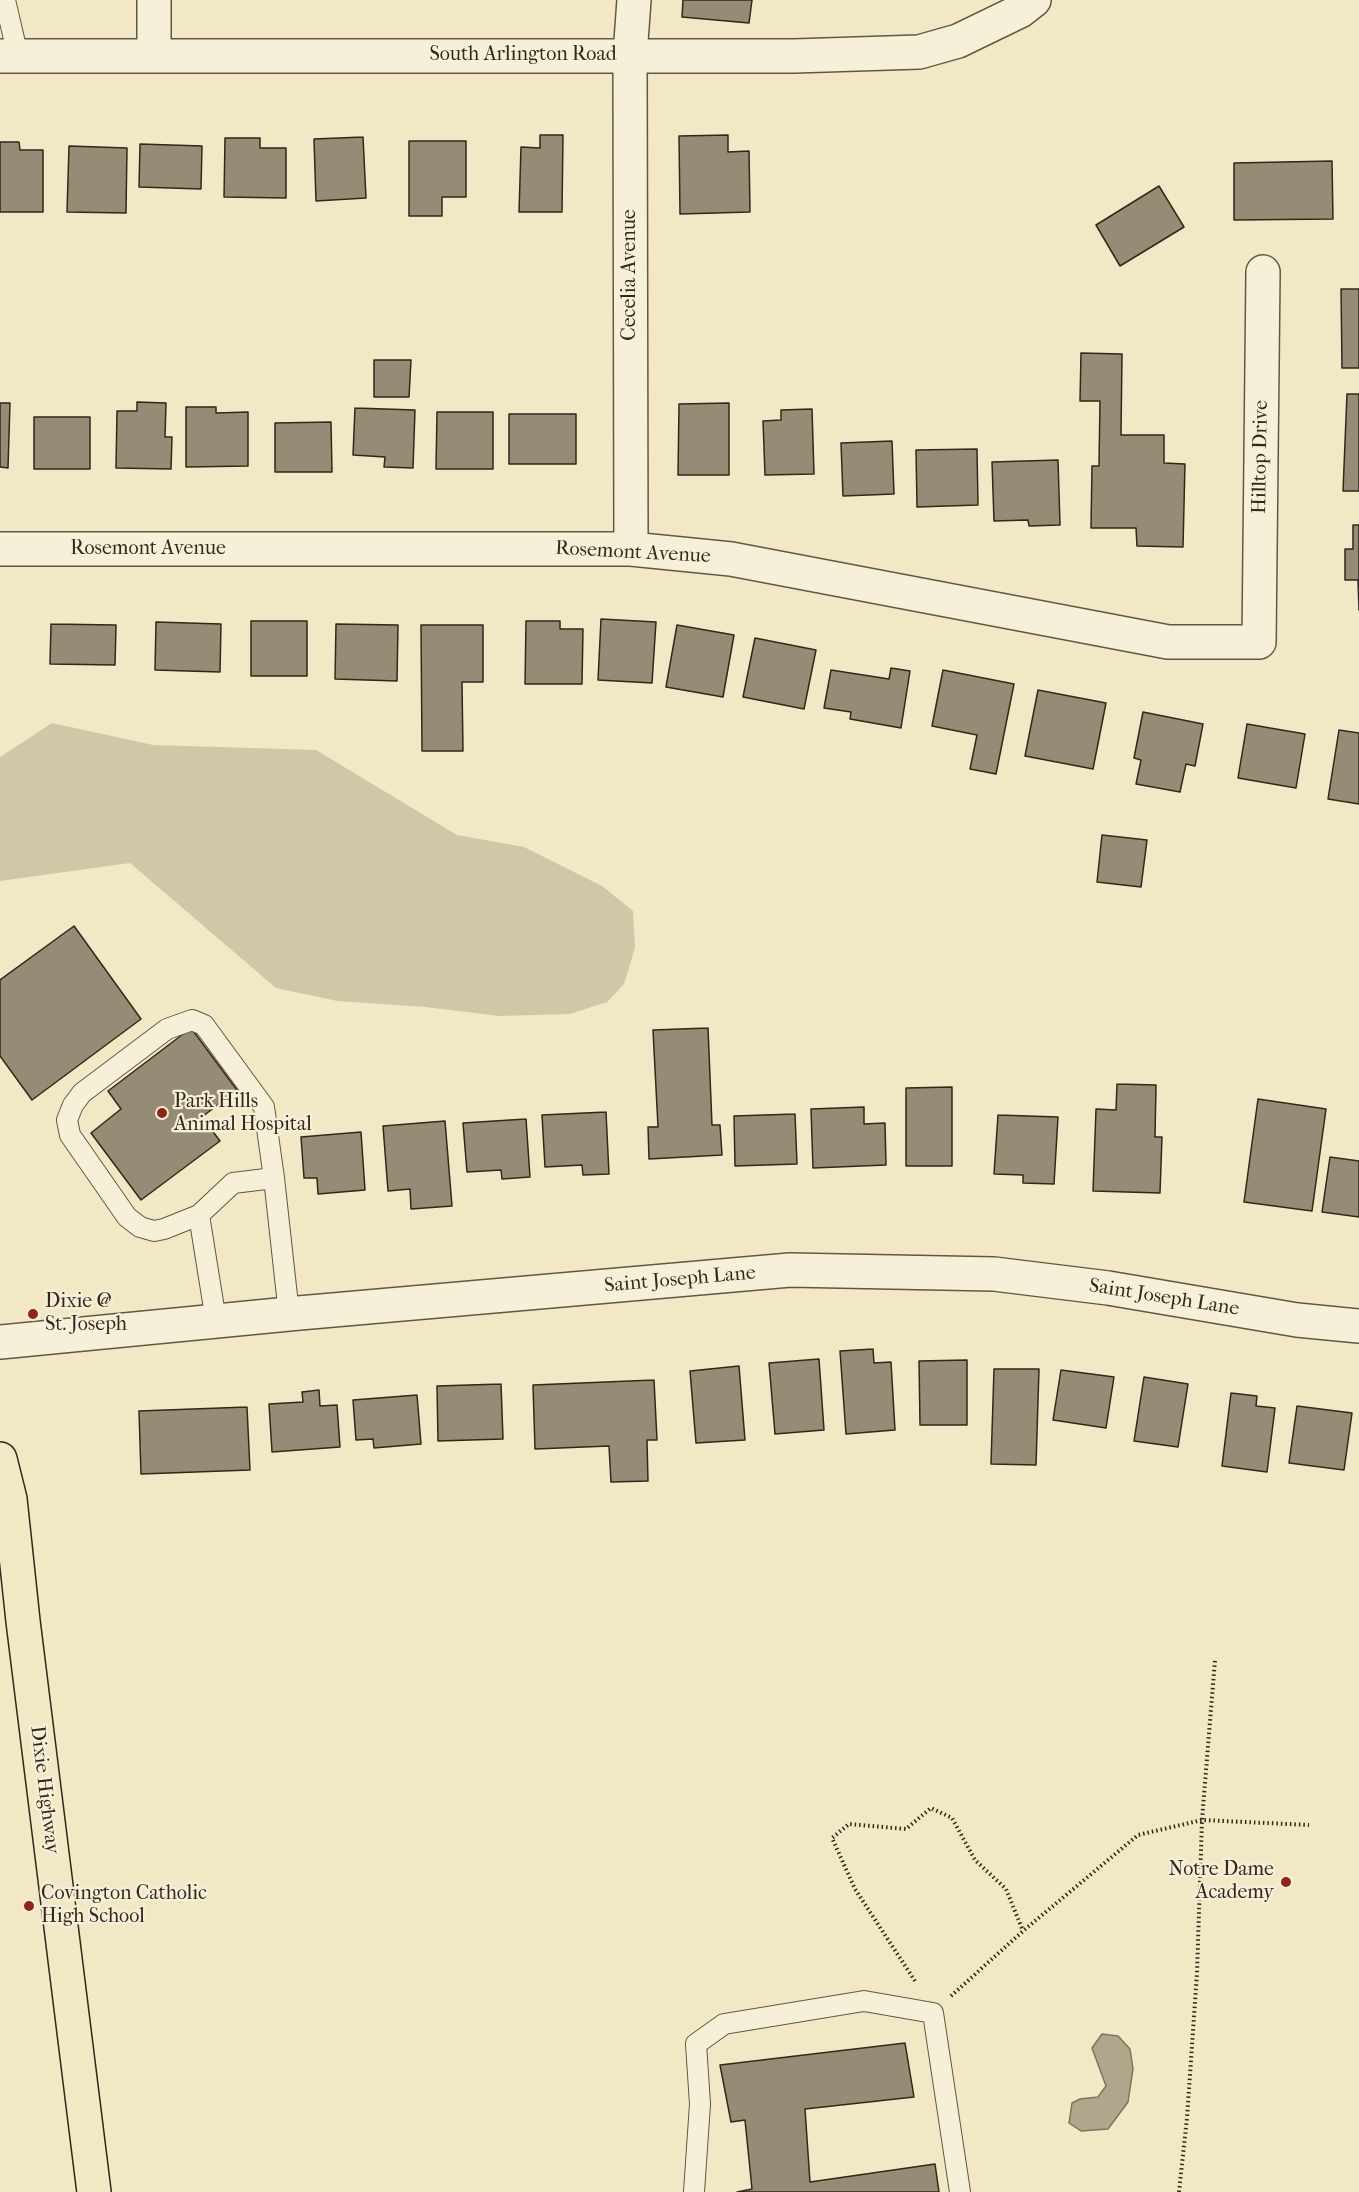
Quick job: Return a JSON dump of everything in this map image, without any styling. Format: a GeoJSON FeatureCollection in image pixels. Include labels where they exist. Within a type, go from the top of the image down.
{"type":"FeatureCollection","features":[{"type":"Feature","properties":{"kind":"main road","name":"Dixie Highway"},"geometry":{"type":"LineString","coordinates":[[0,1459],[10,1499],[94,2192]]}},
{"type":"Feature","properties":{"kind":"street"},"geometry":{"type":"LineString","coordinates":[[154,0],[154,55]]}},
{"type":"Feature","properties":{"kind":"street","name":"Cecelia Avenue"},"geometry":{"type":"LineString","coordinates":[[631,549],[630,55],[634,0]]}},
{"type":"Feature","properties":{"kind":"street","name":"South Arlington Road"},"geometry":{"type":"LineString","coordinates":[[9,56],[794,56],[919,52],[958,41],[1020,11],[1034,0]]}},
{"type":"Feature","properties":{"kind":"street","name":"Hilltop Drive"},"geometry":{"type":"LineString","coordinates":[[1259,642],[1263,272]]}},
{"type":"Feature","properties":{"kind":"street","name":"Rosemont Avenue"},"geometry":{"type":"LineString","coordinates":[[0,549],[631,549],[730,559],[1168,642],[1259,642]]}},
{"type":"Feature","properties":{"kind":"street","name":"Saint Joseph Lane"},"geometry":{"type":"LineString","coordinates":[[0,1342],[790,1270],[994,1274],[1108,1288],[1297,1320],[1359,1326]]}},
{"type":"Feature","properties":{"kind":"lane"},"geometry":{"type":"LineString","coordinates":[[5,0],[9,56]]}},
{"type":"Feature","properties":{"kind":"lane"},"geometry":{"type":"LineString","coordinates":[[274,1178],[232,1183],[199,1215],[154,1231],[140,1227],[127,1217],[70,1135],[68,1120],[73,1105],[82,1093],[167,1029],[192,1020],[204,1025],[264,1107],[274,1178],[289,1314]]}},
{"type":"Feature","properties":{"kind":"lane"},"geometry":{"type":"LineString","coordinates":[[199,1215],[216,1321]]}},
{"type":"Feature","properties":{"kind":"lane"},"geometry":{"type":"LineString","coordinates":[[694,2192],[700,2104],[696,2044],[724,2025],[864,2001],[933,2013],[960,2192]]}},
{"type":"Feature","properties":{"kind":"path"},"geometry":{"type":"LineString","coordinates":[[1179,2192],[1187,2118],[1197,1973],[1202,1820],[1215,1660]]}},
{"type":"Feature","properties":{"kind":"path"},"geometry":{"type":"LineString","coordinates":[[1023,1930],[1006,1889],[975,1860],[952,1818],[942,1813],[931,1808],[906,1829],[849,1824],[832,1838],[855,1889],[906,1963],[933,2013],[1023,1930],[1138,1835],[1202,1820],[1309,1825]]}},
{"type":"Feature","properties":{"kind":"shaded area"},"geometry":{"type":"Polygon","coordinates":[[[52,723],[153,745],[316,750],[457,835],[524,847],[602,886],[633,911],[635,948],[624,984],[607,1002],[570,1014],[500,1016],[425,1007],[337,1001],[276,988],[130,863],[0,881],[0,757],[52,723]]]}},
{"type":"Feature","properties":{"kind":"shaded area"},"geometry":{"type":"Polygon","coordinates":[[[1102,2034],[1118,2036],[1130,2049],[1133,2069],[1128,2102],[1108,2129],[1081,2131],[1069,2123],[1072,2103],[1080,2099],[1098,2097],[1106,2086],[1092,2048],[1102,2034]]]}},
{"type":"Feature","properties":{"kind":"building"},"geometry":{"type":"Polygon","coordinates":[[[683,0],[752,0],[749,23],[682,17],[683,0]]]}},
{"type":"Feature","properties":{"kind":"building"},"geometry":{"type":"Polygon","coordinates":[[[540,135],[563,135],[562,212],[519,212],[521,147],[540,148],[540,135]]]}},
{"type":"Feature","properties":{"kind":"building"},"geometry":{"type":"Polygon","coordinates":[[[728,135],[728,152],[749,151],[750,212],[680,214],[679,136],[728,135]]]}},
{"type":"Feature","properties":{"kind":"building"},"geometry":{"type":"Polygon","coordinates":[[[363,137],[366,198],[316,201],[314,139],[363,137]]]}},
{"type":"Feature","properties":{"kind":"building"},"geometry":{"type":"Polygon","coordinates":[[[225,138],[260,138],[260,148],[286,148],[286,198],[224,197],[225,138]]]}},
{"type":"Feature","properties":{"kind":"building"},"geometry":{"type":"Polygon","coordinates":[[[409,141],[466,141],[466,197],[442,197],[442,216],[409,216],[409,141]]]}},
{"type":"Feature","properties":{"kind":"building"},"geometry":{"type":"Polygon","coordinates":[[[0,142],[19,142],[20,150],[43,150],[43,212],[0,212],[0,142]]]}},
{"type":"Feature","properties":{"kind":"building"},"geometry":{"type":"Polygon","coordinates":[[[140,144],[202,146],[201,189],[139,187],[140,144]]]}},
{"type":"Feature","properties":{"kind":"building"},"geometry":{"type":"Polygon","coordinates":[[[69,146],[127,148],[126,213],[67,212],[69,146]]]}},
{"type":"Feature","properties":{"kind":"building"},"geometry":{"type":"Polygon","coordinates":[[[1332,161],[1333,219],[1234,220],[1234,163],[1332,161]]]}},
{"type":"Feature","properties":{"kind":"building"},"geometry":{"type":"Polygon","coordinates":[[[1159,186],[1184,227],[1120,266],[1096,225],[1159,186]]]}},
{"type":"Feature","properties":{"kind":"building"},"geometry":{"type":"Polygon","coordinates":[[[1341,289],[1359,289],[1359,368],[1342,368],[1341,289]]]}},
{"type":"Feature","properties":{"kind":"building"},"geometry":{"type":"Polygon","coordinates":[[[1081,353],[1122,354],[1121,435],[1164,435],[1164,463],[1185,464],[1183,547],[1137,546],[1136,528],[1091,528],[1092,466],[1099,466],[1100,401],[1080,401],[1081,353]]]}},
{"type":"Feature","properties":{"kind":"building"},"geometry":{"type":"Polygon","coordinates":[[[374,360],[411,360],[409,397],[374,397],[374,360]]]}},
{"type":"Feature","properties":{"kind":"building"},"geometry":{"type":"Polygon","coordinates":[[[1347,394],[1359,394],[1359,491],[1343,491],[1347,394]]]}},
{"type":"Feature","properties":{"kind":"building"},"geometry":{"type":"Polygon","coordinates":[[[137,402],[166,403],[165,437],[172,437],[171,469],[116,468],[117,411],[137,411],[137,402]]]}},
{"type":"Feature","properties":{"kind":"building"},"geometry":{"type":"Polygon","coordinates":[[[0,403],[10,403],[8,468],[0,467],[0,403]]]}},
{"type":"Feature","properties":{"kind":"building"},"geometry":{"type":"Polygon","coordinates":[[[729,403],[729,475],[678,475],[679,404],[729,403]]]}},
{"type":"Feature","properties":{"kind":"building"},"geometry":{"type":"Polygon","coordinates":[[[186,407],[216,407],[216,413],[248,412],[248,466],[186,467],[186,407]]]}},
{"type":"Feature","properties":{"kind":"building"},"geometry":{"type":"Polygon","coordinates":[[[355,408],[415,410],[413,468],[384,467],[385,457],[353,455],[355,408]]]}},
{"type":"Feature","properties":{"kind":"building"},"geometry":{"type":"Polygon","coordinates":[[[812,409],[814,474],[765,475],[763,421],[781,420],[781,410],[812,409]]]}},
{"type":"Feature","properties":{"kind":"building"},"geometry":{"type":"Polygon","coordinates":[[[437,412],[493,412],[493,469],[436,469],[437,412]]]}},
{"type":"Feature","properties":{"kind":"building"},"geometry":{"type":"Polygon","coordinates":[[[509,414],[576,414],[576,464],[509,464],[509,414]]]}},
{"type":"Feature","properties":{"kind":"building"},"geometry":{"type":"Polygon","coordinates":[[[34,417],[90,417],[90,469],[34,469],[34,417]]]}},
{"type":"Feature","properties":{"kind":"building"},"geometry":{"type":"Polygon","coordinates":[[[331,422],[332,472],[275,472],[275,423],[331,422]]]}},
{"type":"Feature","properties":{"kind":"building"},"geometry":{"type":"Polygon","coordinates":[[[892,441],[894,494],[843,496],[841,443],[892,441]]]}},
{"type":"Feature","properties":{"kind":"building"},"geometry":{"type":"Polygon","coordinates":[[[977,449],[978,505],[917,507],[916,450],[977,449]]]}},
{"type":"Feature","properties":{"kind":"building"},"geometry":{"type":"Polygon","coordinates":[[[1058,460],[1060,525],[1029,526],[1028,520],[994,521],[992,462],[1058,460]]]}},
{"type":"Feature","properties":{"kind":"building"},"geometry":{"type":"Polygon","coordinates":[[[1353,525],[1359,525],[1359,610],[1358,580],[1345,580],[1345,549],[1353,549],[1353,525]]]}},
{"type":"Feature","properties":{"kind":"building"},"geometry":{"type":"Polygon","coordinates":[[[601,619],[656,622],[652,683],[598,680],[601,619]]]}},
{"type":"Feature","properties":{"kind":"building"},"geometry":{"type":"Polygon","coordinates":[[[251,621],[307,621],[307,676],[251,676],[251,621]]]}},
{"type":"Feature","properties":{"kind":"building"},"geometry":{"type":"Polygon","coordinates":[[[526,621],[560,621],[560,629],[583,629],[582,684],[525,684],[526,621]]]}},
{"type":"Feature","properties":{"kind":"building"},"geometry":{"type":"Polygon","coordinates":[[[156,622],[221,624],[220,672],[155,670],[156,622]]]}},
{"type":"Feature","properties":{"kind":"building"},"geometry":{"type":"Polygon","coordinates":[[[51,624],[116,625],[115,665],[50,664],[51,624]]]}},
{"type":"Feature","properties":{"kind":"building"},"geometry":{"type":"Polygon","coordinates":[[[336,624],[398,625],[397,681],[335,679],[336,624]]]}},
{"type":"Feature","properties":{"kind":"building"},"geometry":{"type":"Polygon","coordinates":[[[421,625],[483,625],[483,682],[462,682],[463,751],[422,751],[421,625]]]}},
{"type":"Feature","properties":{"kind":"building"},"geometry":{"type":"Polygon","coordinates":[[[677,625],[734,635],[723,697],[666,687],[677,625]]]}},
{"type":"Feature","properties":{"kind":"building"},"geometry":{"type":"Polygon","coordinates":[[[755,638],[816,650],[804,709],[743,697],[755,638]]]}},
{"type":"Feature","properties":{"kind":"building"},"geometry":{"type":"Polygon","coordinates":[[[891,668],[910,671],[901,728],[850,719],[851,712],[824,708],[831,670],[889,679],[891,668]]]}},
{"type":"Feature","properties":{"kind":"building"},"geometry":{"type":"Polygon","coordinates":[[[943,670],[1014,684],[996,774],[970,769],[977,735],[932,726],[943,670]]]}},
{"type":"Feature","properties":{"kind":"building"},"geometry":{"type":"Polygon","coordinates":[[[1038,690],[1106,703],[1093,769],[1025,756],[1038,690]]]}},
{"type":"Feature","properties":{"kind":"building"},"geometry":{"type":"Polygon","coordinates":[[[1143,712],[1203,724],[1195,766],[1186,764],[1180,792],[1136,784],[1141,760],[1134,758],[1143,712]]]}},
{"type":"Feature","properties":{"kind":"building"},"geometry":{"type":"Polygon","coordinates":[[[1247,724],[1305,734],[1296,788],[1238,778],[1247,724]]]}},
{"type":"Feature","properties":{"kind":"building"},"geometry":{"type":"Polygon","coordinates":[[[1339,730],[1359,733],[1359,804],[1328,799],[1339,730]]]}},
{"type":"Feature","properties":{"kind":"building"},"geometry":{"type":"Polygon","coordinates":[[[1102,835],[1147,840],[1141,887],[1097,882],[1102,835]]]}},
{"type":"Feature","properties":{"kind":"building"},"geometry":{"type":"Polygon","coordinates":[[[74,926],[141,1019],[32,1100],[0,1056],[0,980],[74,926]]]}},
{"type":"Feature","properties":{"kind":"building","name":"Park Hills Animal Hospital"},"geometry":{"type":"Polygon","coordinates":[[[191,1028],[237,1090],[202,1117],[220,1141],[141,1200],[91,1133],[121,1109],[108,1091],[191,1028]]]}},
{"type":"Feature","properties":{"kind":"building"},"geometry":{"type":"Polygon","coordinates":[[[708,1028],[712,1125],[720,1125],[722,1155],[649,1159],[648,1127],[658,1127],[653,1030],[708,1028]]]}},
{"type":"Feature","properties":{"kind":"building"},"geometry":{"type":"Polygon","coordinates":[[[1117,1084],[1156,1085],[1155,1137],[1162,1137],[1160,1193],[1093,1191],[1096,1109],[1116,1110],[1117,1084]]]}},
{"type":"Feature","properties":{"kind":"building"},"geometry":{"type":"Polygon","coordinates":[[[952,1087],[952,1166],[906,1166],[906,1088],[952,1087]]]}},
{"type":"Feature","properties":{"kind":"building"},"geometry":{"type":"Polygon","coordinates":[[[1258,1099],[1326,1109],[1312,1211],[1244,1202],[1258,1099]]]}},
{"type":"Feature","properties":{"kind":"building"},"geometry":{"type":"Polygon","coordinates":[[[864,1107],[864,1124],[885,1123],[886,1165],[813,1168],[811,1109],[864,1107]]]}},
{"type":"Feature","properties":{"kind":"building"},"geometry":{"type":"Polygon","coordinates":[[[606,1112],[609,1174],[583,1175],[582,1165],[545,1167],[542,1115],[606,1112]]]}},
{"type":"Feature","properties":{"kind":"building"},"geometry":{"type":"Polygon","coordinates":[[[795,1114],[797,1164],[735,1166],[734,1116],[795,1114]]]}},
{"type":"Feature","properties":{"kind":"building"},"geometry":{"type":"Polygon","coordinates":[[[998,1115],[1058,1117],[1054,1184],[1023,1183],[1023,1175],[994,1174],[998,1115]]]}},
{"type":"Feature","properties":{"kind":"building"},"geometry":{"type":"Polygon","coordinates":[[[526,1119],[530,1177],[502,1179],[501,1170],[467,1172],[463,1123],[526,1119]]]}},
{"type":"Feature","properties":{"kind":"building"},"geometry":{"type":"Polygon","coordinates":[[[445,1121],[452,1206],[411,1209],[410,1189],[388,1191],[383,1126],[445,1121]]]}},
{"type":"Feature","properties":{"kind":"building"},"geometry":{"type":"Polygon","coordinates":[[[361,1132],[365,1190],[318,1194],[317,1178],[304,1178],[301,1137],[361,1132]]]}},
{"type":"Feature","properties":{"kind":"building"},"geometry":{"type":"Polygon","coordinates":[[[1330,1157],[1359,1161],[1359,1217],[1322,1212],[1330,1157]]]}},
{"type":"Feature","properties":{"kind":"building"},"geometry":{"type":"Polygon","coordinates":[[[873,1349],[874,1363],[891,1362],[895,1430],[846,1434],[840,1351],[873,1349]]]}},
{"type":"Feature","properties":{"kind":"building"},"geometry":{"type":"Polygon","coordinates":[[[819,1359],[824,1430],[775,1434],[769,1363],[819,1359]]]}},
{"type":"Feature","properties":{"kind":"building"},"geometry":{"type":"Polygon","coordinates":[[[967,1360],[967,1425],[920,1425],[919,1361],[967,1360]]]}},
{"type":"Feature","properties":{"kind":"building"},"geometry":{"type":"Polygon","coordinates":[[[739,1366],[745,1440],[696,1443],[690,1371],[739,1366]]]}},
{"type":"Feature","properties":{"kind":"building"},"geometry":{"type":"Polygon","coordinates":[[[994,1369],[1039,1369],[1036,1465],[991,1464],[994,1369]]]}},
{"type":"Feature","properties":{"kind":"building"},"geometry":{"type":"Polygon","coordinates":[[[1061,1370],[1114,1377],[1106,1428],[1053,1420],[1061,1370]]]}},
{"type":"Feature","properties":{"kind":"building"},"geometry":{"type":"Polygon","coordinates":[[[1144,1377],[1188,1384],[1178,1447],[1134,1441],[1144,1377]]]}},
{"type":"Feature","properties":{"kind":"building"},"geometry":{"type":"Polygon","coordinates":[[[654,1380],[657,1440],[647,1440],[648,1481],[611,1482],[609,1446],[535,1449],[533,1385],[654,1380]]]}},
{"type":"Feature","properties":{"kind":"building"},"geometry":{"type":"Polygon","coordinates":[[[501,1384],[503,1439],[438,1441],[437,1386],[501,1384]]]}},
{"type":"Feature","properties":{"kind":"building"},"geometry":{"type":"Polygon","coordinates":[[[319,1390],[320,1406],[337,1405],[340,1447],[272,1452],[269,1404],[303,1402],[302,1392],[319,1390]]]}},
{"type":"Feature","properties":{"kind":"building"},"geometry":{"type":"Polygon","coordinates":[[[1231,1393],[1257,1396],[1256,1406],[1275,1408],[1267,1472],[1222,1466],[1231,1393]]]}},
{"type":"Feature","properties":{"kind":"building"},"geometry":{"type":"Polygon","coordinates":[[[417,1395],[421,1444],[374,1448],[373,1439],[356,1440],[353,1400],[417,1395]]]}},
{"type":"Feature","properties":{"kind":"building"},"geometry":{"type":"Polygon","coordinates":[[[1297,1406],[1352,1413],[1344,1470],[1289,1463],[1297,1406]]]}},
{"type":"Feature","properties":{"kind":"building"},"geometry":{"type":"Polygon","coordinates":[[[247,1407],[250,1470],[141,1474],[139,1411],[247,1407]]]}},
{"type":"Feature","properties":{"kind":"building"},"geometry":{"type":"Polygon","coordinates":[[[905,2043],[914,2097],[805,2109],[810,2182],[935,2164],[939,2192],[737,2192],[752,2189],[745,2120],[731,2122],[720,2065],[905,2043]]]}},
{"type":"Feature","properties":{"kind":"place","name":"Park Hills Animal Hospital"},"geometry":{"type":"Point","coordinates":[162,1113]}},
{"type":"Feature","properties":{"kind":"place","name":"Dixie @ St. Joseph"},"geometry":{"type":"Point","coordinates":[33,1314]}},
{"type":"Feature","properties":{"kind":"place","name":"Notre Dame Academy"},"geometry":{"type":"Point","coordinates":[1286,1882]}},
{"type":"Feature","properties":{"kind":"place","name":"Covington Catholic High School"},"geometry":{"type":"Point","coordinates":[29,1906]}}]}
